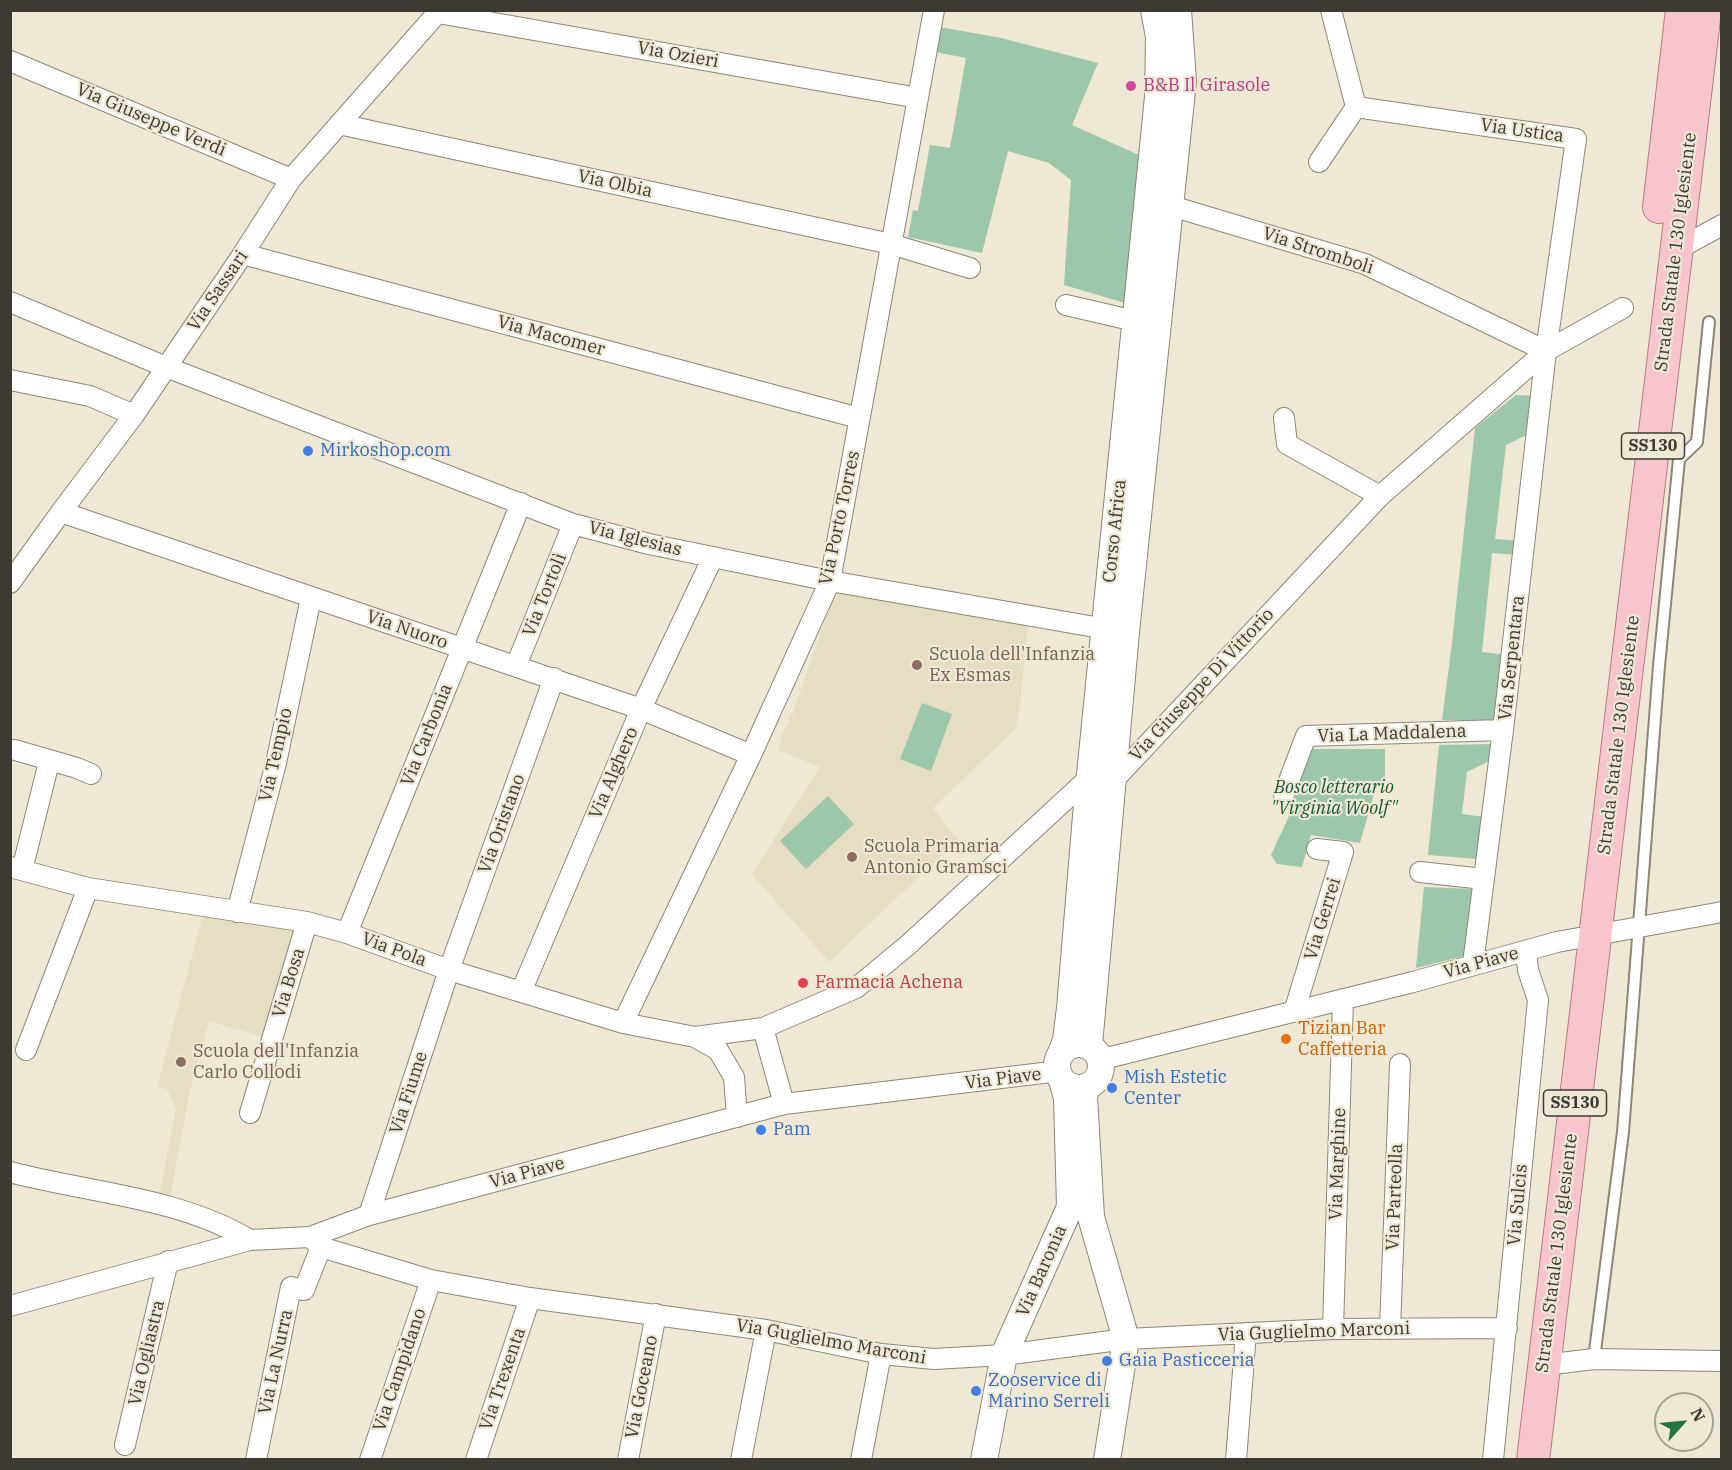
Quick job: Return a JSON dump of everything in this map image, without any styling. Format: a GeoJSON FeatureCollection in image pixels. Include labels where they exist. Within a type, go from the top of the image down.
{"type":"FeatureCollection","features":[{"type":"Feature","properties":{"kind":"main road","name":"Strada Statale 130 Iglesiente"},"geometry":{"type":"LineString","coordinates":[[1533,1460],[1585,937],[1580,887],[1682,10]]}},
{"type":"Feature","properties":{"kind":"main road","name":"Strada Statale 130 Iglesiente"},"geometry":{"type":"LineString","coordinates":[[1518,1460],[1676,249],[1705,10]]}},
{"type":"Feature","properties":{"kind":"street","name":"Via Porto Torres"},"geometry":{"type":"LineString","coordinates":[[623,1023],[751,755],[830,581],[934,10]]}},
{"type":"Feature","properties":{"kind":"street","name":"Corso Africa"},"geometry":{"type":"LineString","coordinates":[[1154,10],[1159,37],[1160,203]]}},
{"type":"Feature","properties":{"kind":"street","name":"Corso Africa"},"geometry":{"type":"LineString","coordinates":[[1058,1069],[1066,1040],[1102,779],[1115,631],[1160,203],[1183,81],[1178,10]]}},
{"type":"Feature","properties":{"kind":"street"},"geometry":{"type":"LineString","coordinates":[[1319,162],[1356,107],[1331,10]]}},
{"type":"Feature","properties":{"kind":"street","name":"Via Ozieri"},"geometry":{"type":"LineString","coordinates":[[439,12],[918,98]]}},
{"type":"Feature","properties":{"kind":"street","name":"Via Sassari"},"geometry":{"type":"LineString","coordinates":[[10,583],[134,415],[291,179],[439,12]]}},
{"type":"Feature","properties":{"kind":"street","name":"Via Giuseppe Verdi"},"geometry":{"type":"LineString","coordinates":[[10,61],[291,179]]}},
{"type":"Feature","properties":{"kind":"street","name":"Via Ustica"},"geometry":{"type":"LineString","coordinates":[[1356,107],[1576,139],[1546,351]]}},
{"type":"Feature","properties":{"kind":"street","name":"Via Olbia"},"geometry":{"type":"LineString","coordinates":[[339,124],[891,244],[970,268]]}},
{"type":"Feature","properties":{"kind":"street","name":"Via Stromboli"},"geometry":{"type":"LineString","coordinates":[[1160,203],[1365,264],[1546,351]]}},
{"type":"Feature","properties":{"kind":"street"},"geometry":{"type":"LineString","coordinates":[[1676,249],[1722,225]]}},
{"type":"Feature","properties":{"kind":"street","name":"Via Macomer"},"geometry":{"type":"LineString","coordinates":[[243,254],[860,418]]}},
{"type":"Feature","properties":{"kind":"street","name":"Via Iglesias"},"geometry":{"type":"LineString","coordinates":[[10,302],[166,367],[573,524],[650,544],[830,581],[1115,631]]}},
{"type":"Feature","properties":{"kind":"street"},"geometry":{"type":"LineString","coordinates":[[1066,305],[1148,324]]}},
{"type":"Feature","properties":{"kind":"street","name":"Via Giuseppe Di Vittorio"},"geometry":{"type":"LineString","coordinates":[[763,1028],[856,988],[908,945],[1102,779],[1380,496],[1546,351],[1623,308]]}},
{"type":"Feature","properties":{"kind":"street","name":"Via Serpentara"},"geometry":{"type":"LineString","coordinates":[[1473,964],[1503,730],[1546,351]]}},
{"type":"Feature","properties":{"kind":"street"},"geometry":{"type":"LineString","coordinates":[[10,380],[90,396],[134,415]]}},
{"type":"Feature","properties":{"kind":"street"},"geometry":{"type":"LineString","coordinates":[[1284,418],[1287,444],[1380,496]]}},
{"type":"Feature","properties":{"kind":"street","name":"Via Carbonia"},"geometry":{"type":"LineString","coordinates":[[346,933],[520,503]]}},
{"type":"Feature","properties":{"kind":"street","name":"Via Nuoro"},"geometry":{"type":"LineString","coordinates":[[61,512],[462,649],[554,678],[641,709],[751,755]]}},
{"type":"Feature","properties":{"kind":"street","name":"Via Tortolì"},"geometry":{"type":"LineString","coordinates":[[516,666],[573,524]]}},
{"type":"Feature","properties":{"kind":"street","name":"Via Alghero"},"geometry":{"type":"LineString","coordinates":[[522,992],[641,709],[713,557]]}},
{"type":"Feature","properties":{"kind":"street","name":"Via Tempio"},"geometry":{"type":"LineString","coordinates":[[237,912],[276,763],[311,598]]}},
{"type":"Feature","properties":{"kind":"street","name":"Via Oristano"},"geometry":{"type":"LineString","coordinates":[[449,970],[554,678]]}},
{"type":"Feature","properties":{"kind":"street","name":"Via La Maddalena"},"geometry":{"type":"LineString","coordinates":[[1284,794],[1306,736],[1503,730]]}},
{"type":"Feature","properties":{"kind":"street"},"geometry":{"type":"LineString","coordinates":[[15,750],[91,774]]}},
{"type":"Feature","properties":{"kind":"street","name":"Via Pola"},"geometry":{"type":"LineString","coordinates":[[49,762],[16,869],[88,888],[307,922],[346,933],[449,970],[623,1023],[695,1037],[718,1050],[734,1077],[738,1117]]}},
{"type":"Feature","properties":{"kind":"street","name":"Corso Africa"},"geometry":{"type":"LineString","coordinates":[[1099,1056],[1102,779]]}},
{"type":"Feature","properties":{"kind":"street","name":"Via Gerrei"},"geometry":{"type":"LineString","coordinates":[[1294,1012],[1343,852],[1317,849]]}},
{"type":"Feature","properties":{"kind":"street"},"geometry":{"type":"LineString","coordinates":[[1420,872],[1484,879]]}},
{"type":"Feature","properties":{"kind":"street"},"geometry":{"type":"LineString","coordinates":[[26,1050],[88,888]]}},
{"type":"Feature","properties":{"kind":"street","name":"Via Piave"},"geometry":{"type":"LineString","coordinates":[[1099,1056],[1294,1012],[1473,964],[1527,961],[1585,937],[1722,912]]}},
{"type":"Feature","properties":{"kind":"street","name":"Via Bosa"},"geometry":{"type":"LineString","coordinates":[[250,1113],[307,922]]}},
{"type":"Feature","properties":{"kind":"street","name":"Via Sulcis"},"geometry":{"type":"LineString","coordinates":[[1493,1460],[1538,1000],[1527,961]]}},
{"type":"Feature","properties":{"kind":"street","name":"Via Fiume"},"geometry":{"type":"LineString","coordinates":[[369,1215],[449,970]]}},
{"type":"Feature","properties":{"kind":"street","name":"Via Marghine"},"geometry":{"type":"LineString","coordinates":[[1333,1329],[1343,999]]}},
{"type":"Feature","properties":{"kind":"street"},"geometry":{"type":"LineString","coordinates":[[763,1028],[784,1104]]}},
{"type":"Feature","properties":{"kind":"street","name":"Via Pola"},"geometry":{"type":"LineString","coordinates":[[695,1037],[763,1028]]}},
{"type":"Feature","properties":{"kind":"street"},"geometry":{"type":"LineString","coordinates":[[1084,1044],[1099,1056],[1096,1081],[1087,1087],[1074,1088],[1058,1069],[1072,1045],[1084,1044]]}},
{"type":"Feature","properties":{"kind":"street","name":"Via Parteolla"},"geometry":{"type":"LineString","coordinates":[[1390,1329],[1400,1064]]}},
{"type":"Feature","properties":{"kind":"street","name":"Via Piave"},"geometry":{"type":"LineString","coordinates":[[10,1306],[250,1240],[316,1242],[369,1215],[784,1104],[1058,1069]]}},
{"type":"Feature","properties":{"kind":"street","name":"Via Baronia"},"geometry":{"type":"LineString","coordinates":[[984,1460],[1005,1355],[1070,1208],[1067,1098],[1058,1069]]}},
{"type":"Feature","properties":{"kind":"street"},"geometry":{"type":"LineString","coordinates":[[1087,1087],[1084,1096],[1091,1217],[1126,1339],[1107,1460]]}},
{"type":"Feature","properties":{"kind":"street"},"geometry":{"type":"LineString","coordinates":[[10,1172],[188,1212],[226,1226],[250,1240]]}},
{"type":"Feature","properties":{"kind":"street","name":"Via Guglielmo Marconi"},"geometry":{"type":"LineString","coordinates":[[316,1242],[431,1280],[530,1298],[766,1330],[881,1354],[934,1359],[1005,1355],[1126,1339],[1333,1329],[1507,1328]]}},
{"type":"Feature","properties":{"kind":"street","name":"Via La Nurra"},"geometry":{"type":"LineString","coordinates":[[256,1460],[291,1287],[304,1290],[316,1242]]}},
{"type":"Feature","properties":{"kind":"street","name":"Via Ogliastra"},"geometry":{"type":"LineString","coordinates":[[125,1445],[168,1261]]}},
{"type":"Feature","properties":{"kind":"street","name":"Via Campidano"},"geometry":{"type":"LineString","coordinates":[[370,1460],[431,1280]]}},
{"type":"Feature","properties":{"kind":"street","name":"Via Trexenta"},"geometry":{"type":"LineString","coordinates":[[476,1460],[530,1298]]}},
{"type":"Feature","properties":{"kind":"street","name":"Via Goceano"},"geometry":{"type":"LineString","coordinates":[[628,1460],[656,1314]]}},
{"type":"Feature","properties":{"kind":"street"},"geometry":{"type":"LineString","coordinates":[[741,1460],[766,1330]]}},
{"type":"Feature","properties":{"kind":"street"},"geometry":{"type":"LineString","coordinates":[[1236,1460],[1246,1333]]}},
{"type":"Feature","properties":{"kind":"street"},"geometry":{"type":"LineString","coordinates":[[861,1460],[881,1354]]}},
{"type":"Feature","properties":{"kind":"street"},"geometry":{"type":"LineString","coordinates":[[1544,1365],[1594,1359],[1722,1360]]}},
{"type":"Feature","properties":{"kind":"lane"},"geometry":{"type":"LineString","coordinates":[[1594,1359],[1623,1132],[1659,666],[1679,459],[1697,442],[1709,322]]}},
{"type":"Feature","properties":{"kind":"shaded area","name":"Scuola dell'Infanzia Ex Esmas"},"geometry":{"type":"Polygon","coordinates":[[[835,591],[1028,625],[1016,728],[933,808],[958,840],[829,962],[752,874],[820,767],[778,750],[835,591]]]}},
{"type":"Feature","properties":{"kind":"shaded area","name":"Scuola dell'Infanzia Carlo Collodi"},"geometry":{"type":"Polygon","coordinates":[[[203,914],[298,930],[268,1038],[209,1021],[189,1095],[170,1198],[159,1197],[176,1109],[167,1089],[157,1087],[203,914]]]}},
{"type":"Feature","properties":{"kind":"green space"},"geometry":{"type":"Polygon","coordinates":[[[940,27],[1001,38],[1098,63],[1072,125],[1139,155],[1125,303],[1064,285],[1071,180],[1049,163],[1008,151],[982,253],[908,237],[913,210],[918,211],[930,145],[950,148],[966,58],[935,52],[940,27]]]}},
{"type":"Feature","properties":{"kind":"green space"},"geometry":{"type":"Polygon","coordinates":[[[1516,395],[1535,396],[1531,433],[1506,445],[1495,539],[1519,541],[1518,555],[1492,553],[1482,652],[1507,655],[1499,720],[1442,720],[1475,428],[1516,395]]]}},
{"type":"Feature","properties":{"kind":"green space"},"geometry":{"type":"Polygon","coordinates":[[[922,703],[952,714],[931,771],[900,759],[922,703]]]}},
{"type":"Feature","properties":{"kind":"green space"},"geometry":{"type":"Polygon","coordinates":[[[1492,744],[1491,760],[1467,772],[1462,814],[1485,817],[1477,859],[1428,855],[1439,745],[1492,744]]]}},
{"type":"Feature","properties":{"kind":"green space","name":"Bosco letterario \"Virginia Woolf\""},"geometry":{"type":"Polygon","coordinates":[[[1309,749],[1385,749],[1385,784],[1377,783],[1360,843],[1311,835],[1302,867],[1277,864],[1271,855],[1290,814],[1309,749]]]}},
{"type":"Feature","properties":{"kind":"green space"},"geometry":{"type":"Polygon","coordinates":[[[828,796],[854,824],[806,869],[780,841],[828,796]]]}},
{"type":"Feature","properties":{"kind":"green space"},"geometry":{"type":"Polygon","coordinates":[[[1424,887],[1473,889],[1464,956],[1416,968],[1424,887]]]}},
{"type":"Feature","properties":{"kind":"place","name":"B&B Il Girasole"},"geometry":{"type":"Point","coordinates":[1131,86]}},
{"type":"Feature","properties":{"kind":"place","name":"Mirkoshop.com"},"geometry":{"type":"Point","coordinates":[308,451]}},
{"type":"Feature","properties":{"kind":"place","name":"Scuola dell'Infanzia Ex Esmas"},"geometry":{"type":"Point","coordinates":[917,665]}},
{"type":"Feature","properties":{"kind":"place","name":"Scuola Primaria Antonio Gramsci"},"geometry":{"type":"Point","coordinates":[852,857]}},
{"type":"Feature","properties":{"kind":"place","name":"Farmacia Achena"},"geometry":{"type":"Point","coordinates":[803,983]}},
{"type":"Feature","properties":{"kind":"place","name":"Tizian Bar Caffetteria"},"geometry":{"type":"Point","coordinates":[1286,1039]}},
{"type":"Feature","properties":{"kind":"place","name":"Scuola dell'Infanzia Carlo Collodi"},"geometry":{"type":"Point","coordinates":[181,1062]}},
{"type":"Feature","properties":{"kind":"place","name":"Mish Estetic Center"},"geometry":{"type":"Point","coordinates":[1112,1088]}},
{"type":"Feature","properties":{"kind":"place","name":"Pam"},"geometry":{"type":"Point","coordinates":[761,1130]}},
{"type":"Feature","properties":{"kind":"place","name":"Gaia Pasticceria"},"geometry":{"type":"Point","coordinates":[1107,1361]}},
{"type":"Feature","properties":{"kind":"place","name":"Zooservice di Marino Serreli"},"geometry":{"type":"Point","coordinates":[976,1391]}}]}
